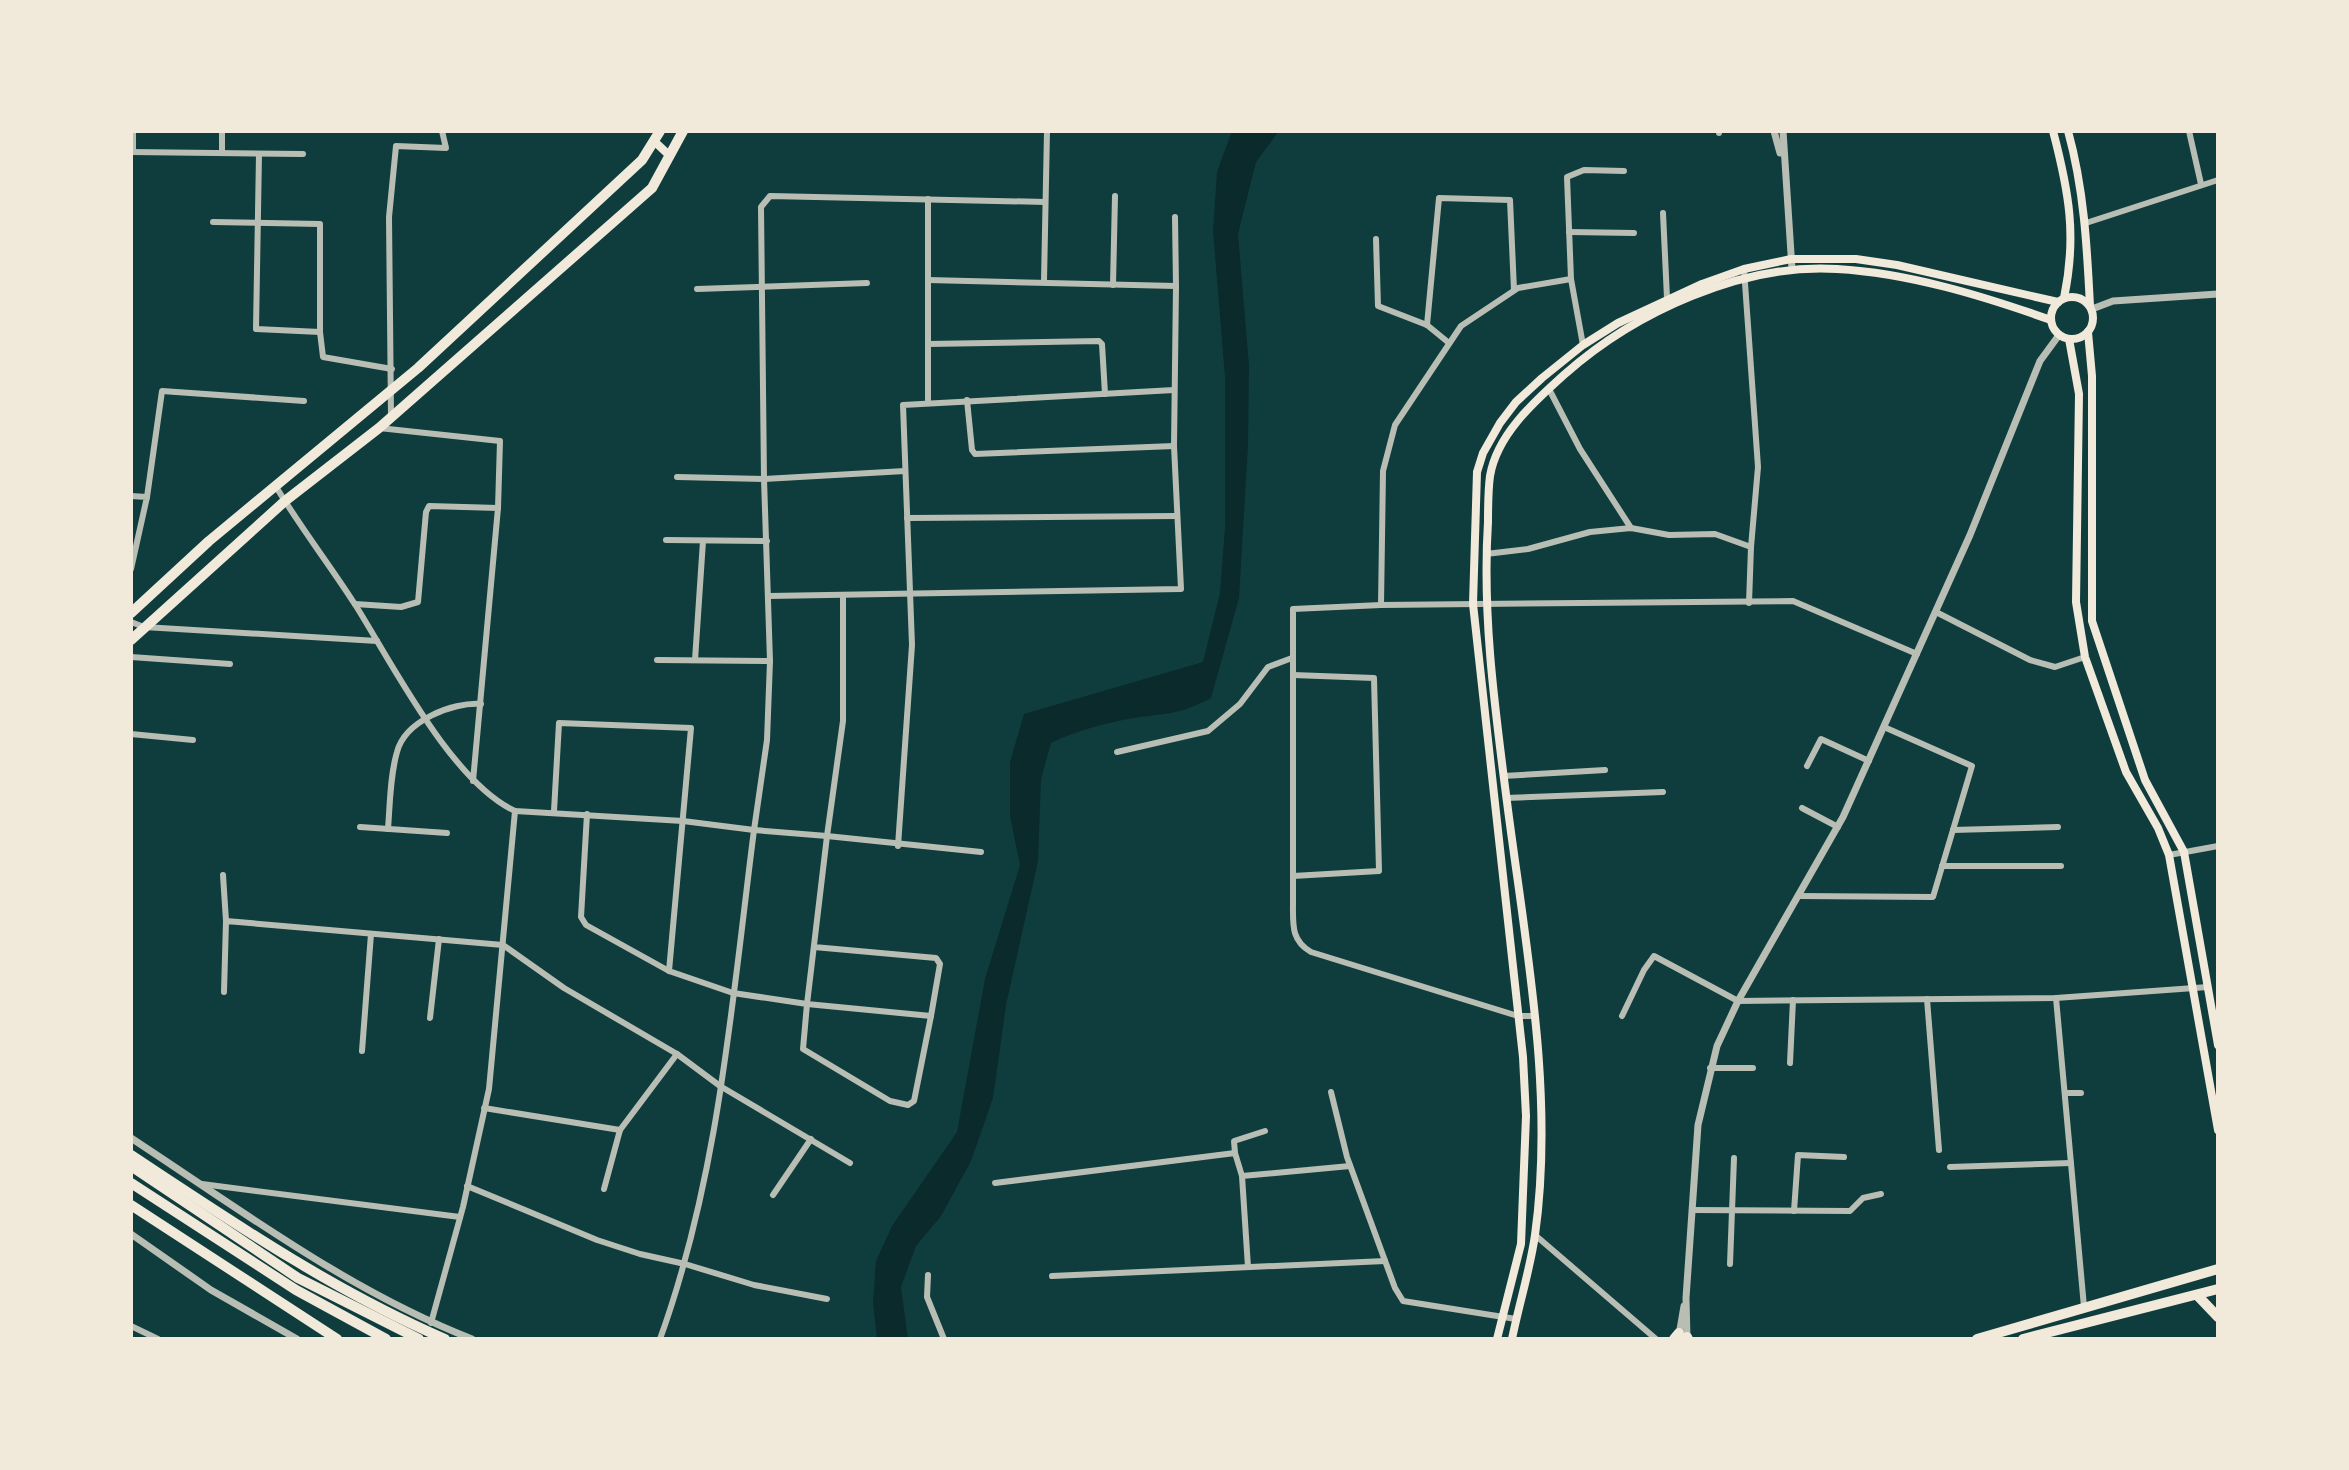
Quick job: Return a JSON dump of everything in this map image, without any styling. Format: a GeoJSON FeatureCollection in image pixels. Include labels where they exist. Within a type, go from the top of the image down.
{"type":"FeatureCollection","features":[{"type":"Feature","properties":{"kind":"highway"},"geometry":{"type":"LineString","coordinates":[[131,1166],[298,1278],[419,1339]]}},
{"type":"Feature","properties":{"kind":"highway"},"geometry":{"type":"LineString","coordinates":[[131,1183],[296,1290],[386,1339]]}},
{"type":"Feature","properties":{"kind":"main road"},"geometry":{"type":"LineString","coordinates":[[131,613],[209,541],[391,391],[642,160],[660,131]]}},
{"type":"Feature","properties":{"kind":"main road"},"geometry":{"type":"LineString","coordinates":[[131,640],[285,501],[379,428],[652,188],[683,131]]}},
{"type":"Feature","properties":{"kind":"main road"},"geometry":{"type":"LineString","coordinates":[[2051,320],[2061,300],[2072,260],[2072,228],[2053,131]]}},
{"type":"Feature","properties":{"kind":"main road"},"geometry":{"type":"LineString","coordinates":[[2070,132],[2086,223],[2093,321],[2088,332],[2092,376],[2092,621],[2145,780],[2185,852],[2218,1045]]}},
{"type":"Feature","properties":{"kind":"main road"},"geometry":{"type":"LineString","coordinates":[[654,141],[670,156]]}},
{"type":"Feature","properties":{"kind":"main road"},"geometry":{"type":"LineString","coordinates":[[1497,1339],[1521,1244],[1526,1116],[1518,1016],[1473,604],[1475,490],[1483,453],[1516,402],[1583,345],[1667,298],[1744,269],[1791,259],[1856,259],[1897,265],[2061,300],[2078,297],[2091,307]]}},
{"type":"Feature","properties":{"kind":"main road"},"geometry":{"type":"LineString","coordinates":[[1512,1339],[1535,1235],[1540,1093],[1534,1016],[1503,776],[1485,604],[1490,476],[1497,453],[1511,430],[1549,389],[1622,332],[1665,309],[1746,279],[1792,270],[1835,268],[1915,281],[2001,302],[2051,320],[2059,335],[2069,339],[2076,339],[2088,332]]}},
{"type":"Feature","properties":{"kind":"main road"},"geometry":{"type":"LineString","coordinates":[[2069,339],[2079,394],[2076,601],[2085,657],[2126,772],[2158,828],[2169,855],[2218,1130]]}},
{"type":"Feature","properties":{"kind":"main road"},"geometry":{"type":"LineString","coordinates":[[2077,572],[2091,572]]}},
{"type":"Feature","properties":{"kind":"main road"},"geometry":{"type":"LineString","coordinates":[[131,1156],[228,1220],[327,1279],[445,1339]]}},
{"type":"Feature","properties":{"kind":"main road"},"geometry":{"type":"LineString","coordinates":[[131,1205],[337,1339]]}},
{"type":"Feature","properties":{"kind":"main road"},"geometry":{"type":"LineString","coordinates":[[1978,1339],[2084,1307],[2169,1286],[2218,1269]]}},
{"type":"Feature","properties":{"kind":"main road"},"geometry":{"type":"LineString","coordinates":[[2023,1339],[2218,1289]]}},
{"type":"Feature","properties":{"kind":"main road"},"geometry":{"type":"LineString","coordinates":[[2197,1295],[2218,1317]]}},
{"type":"Feature","properties":{"kind":"street"},"geometry":{"type":"LineString","coordinates":[[133,131],[132,152],[303,154]]}},
{"type":"Feature","properties":{"kind":"street"},"geometry":{"type":"LineString","coordinates":[[222,131],[222,153]]}},
{"type":"Feature","properties":{"kind":"street"},"geometry":{"type":"LineString","coordinates":[[391,417],[389,217],[396,146],[446,148],[442,131]]}},
{"type":"Feature","properties":{"kind":"street"},"geometry":{"type":"LineString","coordinates":[[1044,281],[1047,131]]}},
{"type":"Feature","properties":{"kind":"street"},"geometry":{"type":"LineString","coordinates":[[1774,131],[1783,160]]}},
{"type":"Feature","properties":{"kind":"street"},"geometry":{"type":"LineString","coordinates":[[1783,131],[1792,270]]}},
{"type":"Feature","properties":{"kind":"street"},"geometry":{"type":"LineString","coordinates":[[2189,131],[2201,184]]}},
{"type":"Feature","properties":{"kind":"street"},"geometry":{"type":"LineString","coordinates":[[259,154],[256,329],[320,332]]}},
{"type":"Feature","properties":{"kind":"street"},"geometry":{"type":"LineString","coordinates":[[1583,345],[1571,279],[1567,177],[1584,170],[1624,171]]}},
{"type":"Feature","properties":{"kind":"street"},"geometry":{"type":"LineString","coordinates":[[2086,223],[2218,180]]}},
{"type":"Feature","properties":{"kind":"street"},"geometry":{"type":"LineString","coordinates":[[660,1339],[685,1264],[708,1174],[766,740],[770,661],[764,479],[764,288],[761,207],[770,196],[1045,202]]}},
{"type":"Feature","properties":{"kind":"street"},"geometry":{"type":"LineString","coordinates":[[1113,285],[1115,196]]}},
{"type":"Feature","properties":{"kind":"street"},"geometry":{"type":"LineString","coordinates":[[1427,325],[1439,198],[1510,200],[1514,290]]}},
{"type":"Feature","properties":{"kind":"street"},"geometry":{"type":"LineString","coordinates":[[928,199],[928,402]]}},
{"type":"Feature","properties":{"kind":"street"},"geometry":{"type":"LineString","coordinates":[[1663,213],[1667,298]]}},
{"type":"Feature","properties":{"kind":"street"},"geometry":{"type":"LineString","coordinates":[[769,596],[1181,589],[1174,446],[1175,217]]}},
{"type":"Feature","properties":{"kind":"street"},"geometry":{"type":"LineString","coordinates":[[213,222],[320,224],[320,332],[324,359],[392,369]]}},
{"type":"Feature","properties":{"kind":"street"},"geometry":{"type":"LineString","coordinates":[[1569,232],[1634,233]]}},
{"type":"Feature","properties":{"kind":"street"},"geometry":{"type":"LineString","coordinates":[[1376,239],[1378,306],[1427,325],[1449,342]]}},
{"type":"Feature","properties":{"kind":"street"},"geometry":{"type":"LineString","coordinates":[[1744,269],[1758,467],[1749,603]]}},
{"type":"Feature","properties":{"kind":"street"},"geometry":{"type":"LineString","coordinates":[[1381,605],[1383,471],[1386,450],[1395,425],[1461,326],[1514,290],[1571,279]]}},
{"type":"Feature","properties":{"kind":"street"},"geometry":{"type":"LineString","coordinates":[[929,280],[1176,286]]}},
{"type":"Feature","properties":{"kind":"street"},"geometry":{"type":"LineString","coordinates":[[697,289],[867,283]]}},
{"type":"Feature","properties":{"kind":"street"},"geometry":{"type":"LineString","coordinates":[[2091,307],[2113,301],[2218,294]]}},
{"type":"Feature","properties":{"kind":"street"},"geometry":{"type":"LineString","coordinates":[[1682,1338],[1698,1125],[1710,1068],[1738,1001],[1838,827],[1970,535],[2040,361],[2059,335]]}},
{"type":"Feature","properties":{"kind":"street"},"geometry":{"type":"LineString","coordinates":[[928,344],[1099,341],[1102,344],[1105,394]]}},
{"type":"Feature","properties":{"kind":"street"},"geometry":{"type":"LineString","coordinates":[[1549,389],[1580,449],[1632,528]]}},
{"type":"Feature","properties":{"kind":"street"},"geometry":{"type":"LineString","coordinates":[[898,846],[912,645],[901,410],[906,403],[1174,390]]}},
{"type":"Feature","properties":{"kind":"street"},"geometry":{"type":"LineString","coordinates":[[131,569],[147,497],[162,391],[304,401]]}},
{"type":"Feature","properties":{"kind":"street"},"geometry":{"type":"LineString","coordinates":[[967,400],[972,450],[975,453],[1174,446]]}},
{"type":"Feature","properties":{"kind":"street"},"geometry":{"type":"LineString","coordinates":[[379,428],[500,441],[498,508],[473,781]]}},
{"type":"Feature","properties":{"kind":"street"},"geometry":{"type":"LineString","coordinates":[[677,477],[764,479],[905,471]]}},
{"type":"Feature","properties":{"kind":"street"},"geometry":{"type":"LineString","coordinates":[[275,485],[355,604],[427,719],[473,781],[495,802],[515,811],[554,811],[683,821],[898,846],[981,852]]}},
{"type":"Feature","properties":{"kind":"street"},"geometry":{"type":"LineString","coordinates":[[131,496],[147,497]]}},
{"type":"Feature","properties":{"kind":"street"},"geometry":{"type":"LineString","coordinates":[[355,604],[401,607],[418,602],[426,512],[429,506],[498,508]]}},
{"type":"Feature","properties":{"kind":"street"},"geometry":{"type":"LineString","coordinates":[[907,518],[1176,516]]}},
{"type":"Feature","properties":{"kind":"street"},"geometry":{"type":"LineString","coordinates":[[1486,554],[1528,549],[1590,532],[1632,528],[1669,535],[1715,534],[1751,547]]}},
{"type":"Feature","properties":{"kind":"street"},"geometry":{"type":"LineString","coordinates":[[666,540],[767,541]]}},
{"type":"Feature","properties":{"kind":"street"},"geometry":{"type":"LineString","coordinates":[[695,660],[703,541]]}},
{"type":"Feature","properties":{"kind":"street"},"geometry":{"type":"LineString","coordinates":[[814,947],[936,958],[940,964],[914,1101],[908,1105],[890,1101],[803,1049],[807,1004],[827,836],[843,721],[843,595]]}},
{"type":"Feature","properties":{"kind":"street"},"geometry":{"type":"LineString","coordinates":[[1534,1016],[1518,1016],[1311,952],[1300,945],[1294,934],[1293,609],[1381,605],[1793,601],[1917,654]]}},
{"type":"Feature","properties":{"kind":"street"},"geometry":{"type":"LineString","coordinates":[[1936,612],[2030,660],[2055,667],[2085,657]]}},
{"type":"Feature","properties":{"kind":"street"},"geometry":{"type":"LineString","coordinates":[[131,622],[144,627],[377,641]]}},
{"type":"Feature","properties":{"kind":"street"},"geometry":{"type":"LineString","coordinates":[[131,657],[230,664]]}},
{"type":"Feature","properties":{"kind":"street"},"geometry":{"type":"LineString","coordinates":[[1117,751],[1208,731],[1240,704],[1268,667],[1292,658]]}},
{"type":"Feature","properties":{"kind":"street"},"geometry":{"type":"LineString","coordinates":[[657,660],[770,661]]}},
{"type":"Feature","properties":{"kind":"street"},"geometry":{"type":"LineString","coordinates":[[1293,675],[1374,678],[1379,870],[1293,876]]}},
{"type":"Feature","properties":{"kind":"street"},"geometry":{"type":"LineString","coordinates":[[388,829],[397,751],[405,737],[427,719],[462,704],[481,704]]}},
{"type":"Feature","properties":{"kind":"street"},"geometry":{"type":"LineString","coordinates":[[554,811],[559,723],[687,726],[692,733],[669,971]]}},
{"type":"Feature","properties":{"kind":"street"},"geometry":{"type":"LineString","coordinates":[[1798,896],[1934,897],[1972,766],[1884,727]]}},
{"type":"Feature","properties":{"kind":"street"},"geometry":{"type":"LineString","coordinates":[[131,734],[193,740]]}},
{"type":"Feature","properties":{"kind":"street"},"geometry":{"type":"LineString","coordinates":[[1807,766],[1821,739],[1869,761]]}},
{"type":"Feature","properties":{"kind":"street"},"geometry":{"type":"LineString","coordinates":[[1503,776],[1605,770]]}},
{"type":"Feature","properties":{"kind":"street"},"geometry":{"type":"LineString","coordinates":[[1506,798],[1663,792]]}},
{"type":"Feature","properties":{"kind":"street"},"geometry":{"type":"LineString","coordinates":[[1801,808],[1838,827]]}},
{"type":"Feature","properties":{"kind":"street"},"geometry":{"type":"LineString","coordinates":[[431,1323],[460,1217],[484,1108],[515,811]]}},
{"type":"Feature","properties":{"kind":"street"},"geometry":{"type":"LineString","coordinates":[[587,814],[581,917],[586,925],[669,971],[733,992],[807,1004],[931,1016]]}},
{"type":"Feature","properties":{"kind":"street"},"geometry":{"type":"LineString","coordinates":[[360,827],[447,833]]}},
{"type":"Feature","properties":{"kind":"street"},"geometry":{"type":"LineString","coordinates":[[1953,830],[2058,827]]}},
{"type":"Feature","properties":{"kind":"street"},"geometry":{"type":"LineString","coordinates":[[2169,855],[2218,846]]}},
{"type":"Feature","properties":{"kind":"street"},"geometry":{"type":"LineString","coordinates":[[1942,866],[2061,866]]}},
{"type":"Feature","properties":{"kind":"street"},"geometry":{"type":"LineString","coordinates":[[223,875],[226,921],[224,992]]}},
{"type":"Feature","properties":{"kind":"street"},"geometry":{"type":"LineString","coordinates":[[226,921],[503,945],[564,988],[677,1054],[720,1086],[850,1163]]}},
{"type":"Feature","properties":{"kind":"street"},"geometry":{"type":"LineString","coordinates":[[362,1051],[371,934]]}},
{"type":"Feature","properties":{"kind":"street"},"geometry":{"type":"LineString","coordinates":[[430,1018],[439,939]]}},
{"type":"Feature","properties":{"kind":"street"},"geometry":{"type":"LineString","coordinates":[[1622,1016],[1644,970],[1654,956],[1738,1001],[2056,998],[2208,987]]}},
{"type":"Feature","properties":{"kind":"street"},"geometry":{"type":"LineString","coordinates":[[2056,998],[2084,1307]]}},
{"type":"Feature","properties":{"kind":"street"},"geometry":{"type":"LineString","coordinates":[[1927,999],[1939,1150]]}},
{"type":"Feature","properties":{"kind":"street"},"geometry":{"type":"LineString","coordinates":[[1790,1063],[1793,1000]]}},
{"type":"Feature","properties":{"kind":"street"},"geometry":{"type":"LineString","coordinates":[[604,1189],[620,1130],[677,1054]]}},
{"type":"Feature","properties":{"kind":"street"},"geometry":{"type":"LineString","coordinates":[[1710,1068],[1753,1068]]}},
{"type":"Feature","properties":{"kind":"street"},"geometry":{"type":"LineString","coordinates":[[1331,1092],[1350,1166],[1385,1261],[1403,1301],[1516,1320]]}},
{"type":"Feature","properties":{"kind":"street"},"geometry":{"type":"LineString","coordinates":[[2065,1093],[2081,1093]]}},
{"type":"Feature","properties":{"kind":"street"},"geometry":{"type":"LineString","coordinates":[[484,1108],[620,1130]]}},
{"type":"Feature","properties":{"kind":"street"},"geometry":{"type":"LineString","coordinates":[[2066,1108],[2074,1119]]}},
{"type":"Feature","properties":{"kind":"street"},"geometry":{"type":"LineString","coordinates":[[1248,1267],[1242,1176],[1234,1142],[1265,1131]]}},
{"type":"Feature","properties":{"kind":"street"},"geometry":{"type":"LineString","coordinates":[[131,1138],[283,1240],[431,1323],[472,1339]]}},
{"type":"Feature","properties":{"kind":"street"},"geometry":{"type":"LineString","coordinates":[[773,1195],[811,1139]]}},
{"type":"Feature","properties":{"kind":"street"},"geometry":{"type":"LineString","coordinates":[[995,1183],[1235,1153]]}},
{"type":"Feature","properties":{"kind":"street"},"geometry":{"type":"LineString","coordinates":[[1794,1211],[1798,1155],[1844,1157]]}},
{"type":"Feature","properties":{"kind":"street"},"geometry":{"type":"LineString","coordinates":[[1730,1264],[1734,1158]]}},
{"type":"Feature","properties":{"kind":"street"},"geometry":{"type":"LineString","coordinates":[[1950,1167],[2071,1164]]}},
{"type":"Feature","properties":{"kind":"street"},"geometry":{"type":"LineString","coordinates":[[1242,1176],[1350,1166]]}},
{"type":"Feature","properties":{"kind":"street"},"geometry":{"type":"LineString","coordinates":[[202,1184],[460,1217]]}},
{"type":"Feature","properties":{"kind":"street"},"geometry":{"type":"LineString","coordinates":[[467,1186],[597,1240],[640,1254],[685,1264],[754,1285],[827,1299]]}},
{"type":"Feature","properties":{"kind":"street"},"geometry":{"type":"LineString","coordinates":[[1692,1210],[1850,1211],[1863,1198],[1881,1194]]}},
{"type":"Feature","properties":{"kind":"street"},"geometry":{"type":"LineString","coordinates":[[131,1234],[211,1290],[297,1339]]}},
{"type":"Feature","properties":{"kind":"street"},"geometry":{"type":"LineString","coordinates":[[1535,1235],[1656,1339]]}},
{"type":"Feature","properties":{"kind":"street"},"geometry":{"type":"LineString","coordinates":[[1052,1276],[1385,1261]]}},
{"type":"Feature","properties":{"kind":"street"},"geometry":{"type":"LineString","coordinates":[[928,1275],[927,1297],[944,1339]]}},
{"type":"Feature","properties":{"kind":"street"},"geometry":{"type":"LineString","coordinates":[[131,1326],[158,1339]]}},
{"type":"Feature","properties":{"kind":"water"},"geometry":{"type":"Polygon","coordinates":[[[1232,131],[1279,131],[1256,162],[1238,234],[1249,365],[1248,445],[1239,598],[1211,698],[1179,711],[1108,723],[1079,731],[1051,743],[1041,779],[1038,861],[1006,1005],[993,1098],[971,1161],[941,1216],[916,1246],[901,1287],[908,1339],[877,1339],[873,1302],[876,1261],[892,1226],[957,1132],[985,979],[1020,865],[1010,816],[1010,762],[1024,714],[1203,662],[1220,593],[1225,528],[1225,377],[1213,231],[1217,172],[1232,131]]]}}]}
